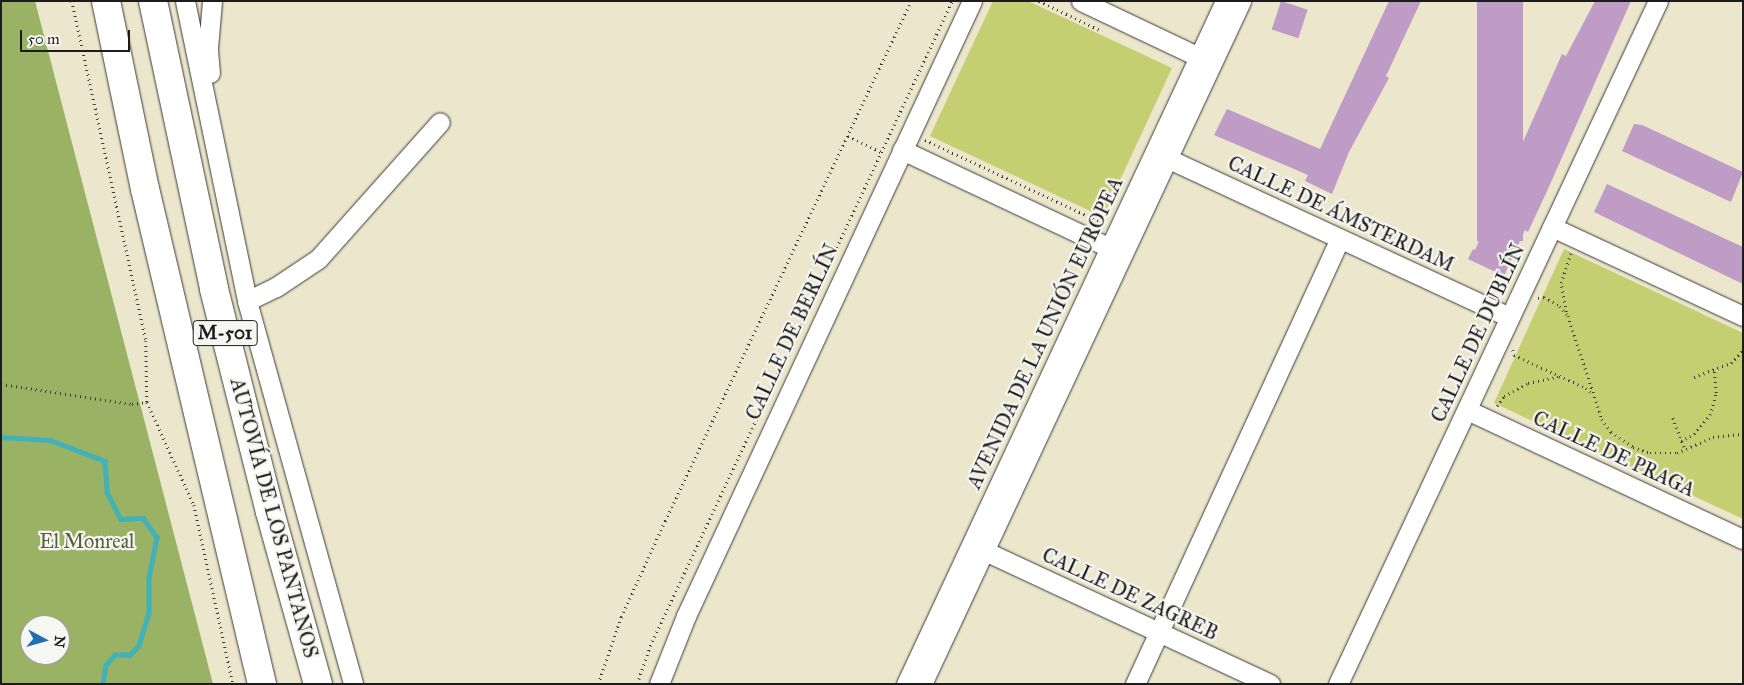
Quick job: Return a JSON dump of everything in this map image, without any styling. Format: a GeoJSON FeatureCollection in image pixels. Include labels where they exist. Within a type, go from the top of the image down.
{"type":"FeatureCollection","features":[{"type":"Feature","properties":{"kind":"highway","name":"M-501"},"geometry":{"type":"LineString","coordinates":[[106,1],[145,189],[262,684]]}},
{"type":"Feature","properties":{"kind":"highway","name":"AUTOVÍA DE LOS PANTANOS"},"geometry":{"type":"LineString","coordinates":[[153,1],[214,289],[270,512],[318,684]]}},
{"type":"Feature","properties":{"kind":"street"},"geometry":{"type":"LineString","coordinates":[[186,1],[247,301],[353,684]]}},
{"type":"Feature","properties":{"kind":"street"},"geometry":{"type":"LineString","coordinates":[[212,1],[208,48],[223,188]]}},
{"type":"Feature","properties":{"kind":"street","name":"CALLE DE BERLÍN"},"geometry":{"type":"LineString","coordinates":[[659,684],[686,616],[902,150],[902,129],[972,1]]}},
{"type":"Feature","properties":{"kind":"street"},"geometry":{"type":"LineString","coordinates":[[1080,1],[1199,57]]}},
{"type":"Feature","properties":{"kind":"street","name":"AVENIDA DE LA UNIÓN EUROPEA"},"geometry":{"type":"LineString","coordinates":[[906,684],[978,548],[1161,156],[1199,57],[1226,1]]}},
{"type":"Feature","properties":{"kind":"street","name":"AVENIDA DE LA UNIÓN EUROPEA"},"geometry":{"type":"LineString","coordinates":[[922,684],[978,548],[1110,248],[1161,156],[1241,1]]}},
{"type":"Feature","properties":{"kind":"street","name":"CALLE DE DUBLÍN"},"geometry":{"type":"LineString","coordinates":[[1338,684],[1658,1]]}},
{"type":"Feature","properties":{"kind":"street"},"geometry":{"type":"LineString","coordinates":[[247,301],[276,287],[318,259],[440,122]]}},
{"type":"Feature","properties":{"kind":"street"},"geometry":{"type":"LineString","coordinates":[[902,150],[1110,248]]}},
{"type":"Feature","properties":{"kind":"street","name":"CALLE DE ÁMSTERDAM"},"geometry":{"type":"LineString","coordinates":[[1161,156],[1509,317]]}},
{"type":"Feature","properties":{"kind":"street"},"geometry":{"type":"LineString","coordinates":[[1552,227],[1743,316]]}},
{"type":"Feature","properties":{"kind":"street"},"geometry":{"type":"LineString","coordinates":[[1135,684],[1340,239]]}},
{"type":"Feature","properties":{"kind":"street","name":"CALLE DE PRAGA"},"geometry":{"type":"LineString","coordinates":[[1467,410],[1490,411],[1743,539]]}},
{"type":"Feature","properties":{"kind":"street","name":"CALLE DE ZAGREB"},"geometry":{"type":"LineString","coordinates":[[978,548],[1270,684]]}},
{"type":"Feature","properties":{"kind":"path"},"geometry":{"type":"LineString","coordinates":[[72,1],[146,341],[147,402],[194,505],[234,684]]}},
{"type":"Feature","properties":{"kind":"path"},"geometry":{"type":"LineString","coordinates":[[598,684],[621,617],[911,1]]}},
{"type":"Feature","properties":{"kind":"path"},"geometry":{"type":"LineString","coordinates":[[637,684],[650,646],[881,152],[902,129],[952,1]]}},
{"type":"Feature","properties":{"kind":"path"},"geometry":{"type":"LineString","coordinates":[[1039,1],[1110,35]]}},
{"type":"Feature","properties":{"kind":"path"},"geometry":{"type":"LineString","coordinates":[[902,129],[1109,223]]}},
{"type":"Feature","properties":{"kind":"path"},"geometry":{"type":"LineString","coordinates":[[848,136],[881,152]]}},
{"type":"Feature","properties":{"kind":"path"},"geometry":{"type":"LineString","coordinates":[[1571,236],[1567,245],[1573,248],[1561,283],[1568,316],[1595,398],[1612,432],[1633,447],[1660,454],[1685,449],[1713,437],[1743,434]]}},
{"type":"Feature","properties":{"kind":"path"},"geometry":{"type":"LineString","coordinates":[[1537,291],[1533,300],[1544,297],[1560,306],[1568,316]]}},
{"type":"Feature","properties":{"kind":"path"},"geometry":{"type":"LineString","coordinates":[[1507,354],[1511,345],[1514,355],[1586,388],[1595,398]]}},
{"type":"Feature","properties":{"kind":"path"},"geometry":{"type":"LineString","coordinates":[[1694,377],[1731,363],[1743,350]]}},
{"type":"Feature","properties":{"kind":"path"},"geometry":{"type":"LineString","coordinates":[[1681,441],[1694,434],[1710,415],[1716,393],[1714,370]]}},
{"type":"Feature","properties":{"kind":"path"},"geometry":{"type":"LineString","coordinates":[[1490,411],[1504,396],[1521,386],[1541,378],[1561,376]]}},
{"type":"Feature","properties":{"kind":"path"},"geometry":{"type":"LineString","coordinates":[[1,384],[132,404],[147,402]]}},
{"type":"Feature","properties":{"kind":"path"},"geometry":{"type":"LineString","coordinates":[[1673,418],[1685,449]]}},
{"type":"Feature","properties":{"kind":"green space","name":"El Monreal"},"geometry":{"type":"Polygon","coordinates":[[[1,1],[35,1],[213,684],[1,684],[1,1]]]}},
{"type":"Feature","properties":{"kind":"green space"},"geometry":{"type":"Polygon","coordinates":[[[993,1],[1028,1],[1172,68],[1103,217],[930,136],[993,1]]]}},
{"type":"Feature","properties":{"kind":"green space"},"geometry":{"type":"Polygon","coordinates":[[[1564,249],[1743,333],[1743,519],[1494,403],[1564,249]]]}},
{"type":"Feature","properties":{"kind":"building"},"geometry":{"type":"Polygon","coordinates":[[[1281,1],[1308,10],[1298,38],[1272,30],[1281,1]]]}},
{"type":"Feature","properties":{"kind":"building"},"geometry":{"type":"Polygon","coordinates":[[[1389,1],[1421,1],[1386,76],[1389,78],[1349,152],[1332,194],[1305,181],[1308,175],[1214,135],[1227,109],[1320,149],[1389,1]]]}},
{"type":"Feature","properties":{"kind":"building"},"geometry":{"type":"Polygon","coordinates":[[[1477,1],[1523,1],[1523,241],[1477,241],[1477,1]]]}},
{"type":"Feature","properties":{"kind":"building"},"geometry":{"type":"Polygon","coordinates":[[[1595,1],[1631,1],[1548,189],[1528,232],[1525,230],[1504,276],[1468,259],[1473,249],[1475,250],[1562,54],[1566,56],[1595,1]]]}},
{"type":"Feature","properties":{"kind":"building"},"geometry":{"type":"Polygon","coordinates":[[[1634,124],[1642,125],[1743,172],[1731,202],[1622,151],[1634,124]]]}},
{"type":"Feature","properties":{"kind":"building"},"geometry":{"type":"Polygon","coordinates":[[[1607,184],[1743,247],[1743,284],[1594,212],[1607,184]]]}},
{"type":"Feature","properties":{"kind":"waterway"},"geometry":{"type":"LineString","coordinates":[[1,437],[50,440],[105,461],[107,492],[121,519],[143,518],[157,537],[149,578],[149,613],[139,646],[130,655],[115,655],[106,665],[103,684]]}}]}
